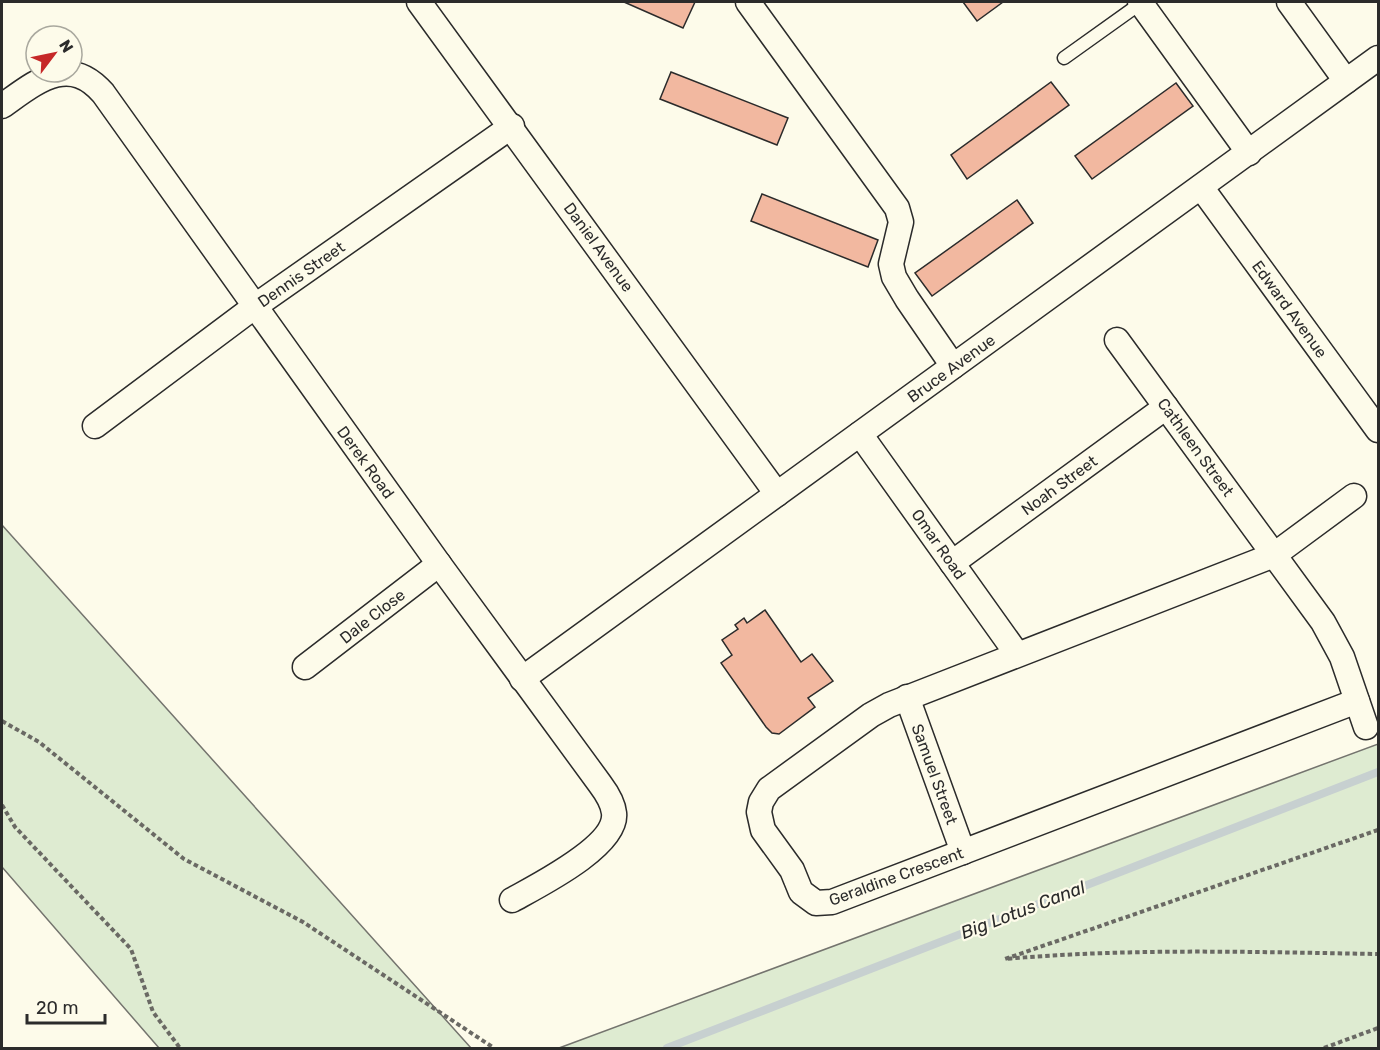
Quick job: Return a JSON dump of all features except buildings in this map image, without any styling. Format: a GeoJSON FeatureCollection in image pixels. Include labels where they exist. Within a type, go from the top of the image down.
{"type":"FeatureCollection","features":[{"type":"Feature","properties":{"kind":"street","name":"Daniel Avenue"},"geometry":{"type":"LineString","coordinates":[[419,2],[512,126],[777,494]]}},
{"type":"Feature","properties":{"kind":"street"},"geometry":{"type":"LineString","coordinates":[[748,2],[897,208],[901,222],[891,264],[894,277],[953,366]]}},
{"type":"Feature","properties":{"kind":"street"},"geometry":{"type":"LineString","coordinates":[[1141,2],[1249,153]]}},
{"type":"Feature","properties":{"kind":"street"},"geometry":{"type":"LineString","coordinates":[[1289,2],[1346,81]]}},
{"type":"Feature","properties":{"kind":"street","name":"Bruce Avenue"},"geometry":{"type":"LineString","coordinates":[[522,678],[1378,58]]}},
{"type":"Feature","properties":{"kind":"street","name":"Derek Road"},"geometry":{"type":"LineString","coordinates":[[2,106],[41,79],[64,73],[80,75],[92,80],[609,798],[615,813],[612,828],[600,842],[552,878],[512,900]]}},
{"type":"Feature","properties":{"kind":"street","name":"Dennis Street"},"geometry":{"type":"LineString","coordinates":[[95,426],[254,307],[512,126]]}},
{"type":"Feature","properties":{"kind":"street","name":"Edward Avenue"},"geometry":{"type":"LineString","coordinates":[[1201,187],[1378,430]]}},
{"type":"Feature","properties":{"kind":"street","name":"Cathleen Street"},"geometry":{"type":"LineString","coordinates":[[1117,340],[1274,555]]}},
{"type":"Feature","properties":{"kind":"street","name":"Noah Street"},"geometry":{"type":"LineString","coordinates":[[952,563],[1166,407]]}},
{"type":"Feature","properties":{"kind":"street","name":"Omar Road"},"geometry":{"type":"LineString","coordinates":[[860,434],[1017,654]]}},
{"type":"Feature","properties":{"kind":"street","name":"Geraldine Crescent"},"geometry":{"type":"LineString","coordinates":[[1354,496],[1274,555],[908,697],[871,715],[769,789],[761,802],[759,812],[763,830],[792,870],[801,892],[816,903],[824,904],[1358,701]]}},
{"type":"Feature","properties":{"kind":"street"},"geometry":{"type":"LineString","coordinates":[[1274,555],[1334,639],[1366,727]]}},
{"type":"Feature","properties":{"kind":"street","name":"Dale Close"},"geometry":{"type":"LineString","coordinates":[[305,667],[439,564]]}},
{"type":"Feature","properties":{"kind":"street","name":"Samuel Street"},"geometry":{"type":"LineString","coordinates":[[908,697],[963,852]]}},
{"type":"Feature","properties":{"kind":"lane"},"geometry":{"type":"LineString","coordinates":[[1064,58],[1141,2]]}},
{"type":"Feature","properties":{"kind":"path"},"geometry":{"type":"LineString","coordinates":[[2,721],[39,742],[184,859],[303,922],[494,1048]]}},
{"type":"Feature","properties":{"kind":"path"},"geometry":{"type":"LineString","coordinates":[[2,805],[15,827],[131,949],[153,1012],[180,1048]]}},
{"type":"Feature","properties":{"kind":"path"},"geometry":{"type":"LineString","coordinates":[[1378,830],[1005,959],[1066,954],[1378,954]]}},
{"type":"Feature","properties":{"kind":"path"},"geometry":{"type":"LineString","coordinates":[[1324,1048],[1378,1028]]}},
{"type":"Feature","properties":{"kind":"green space"},"geometry":{"type":"Polygon","coordinates":[[[2,525],[471,1048],[159,1048],[2,867],[2,525]]]}},
{"type":"Feature","properties":{"kind":"green space"},"geometry":{"type":"Polygon","coordinates":[[[1378,744],[1378,1048],[559,1048],[1378,744]]]}},
{"type":"Feature","properties":{"kind":"waterway","name":"Big Lotus Canal"},"geometry":{"type":"LineString","coordinates":[[667,1048],[1378,772]]}}]}
